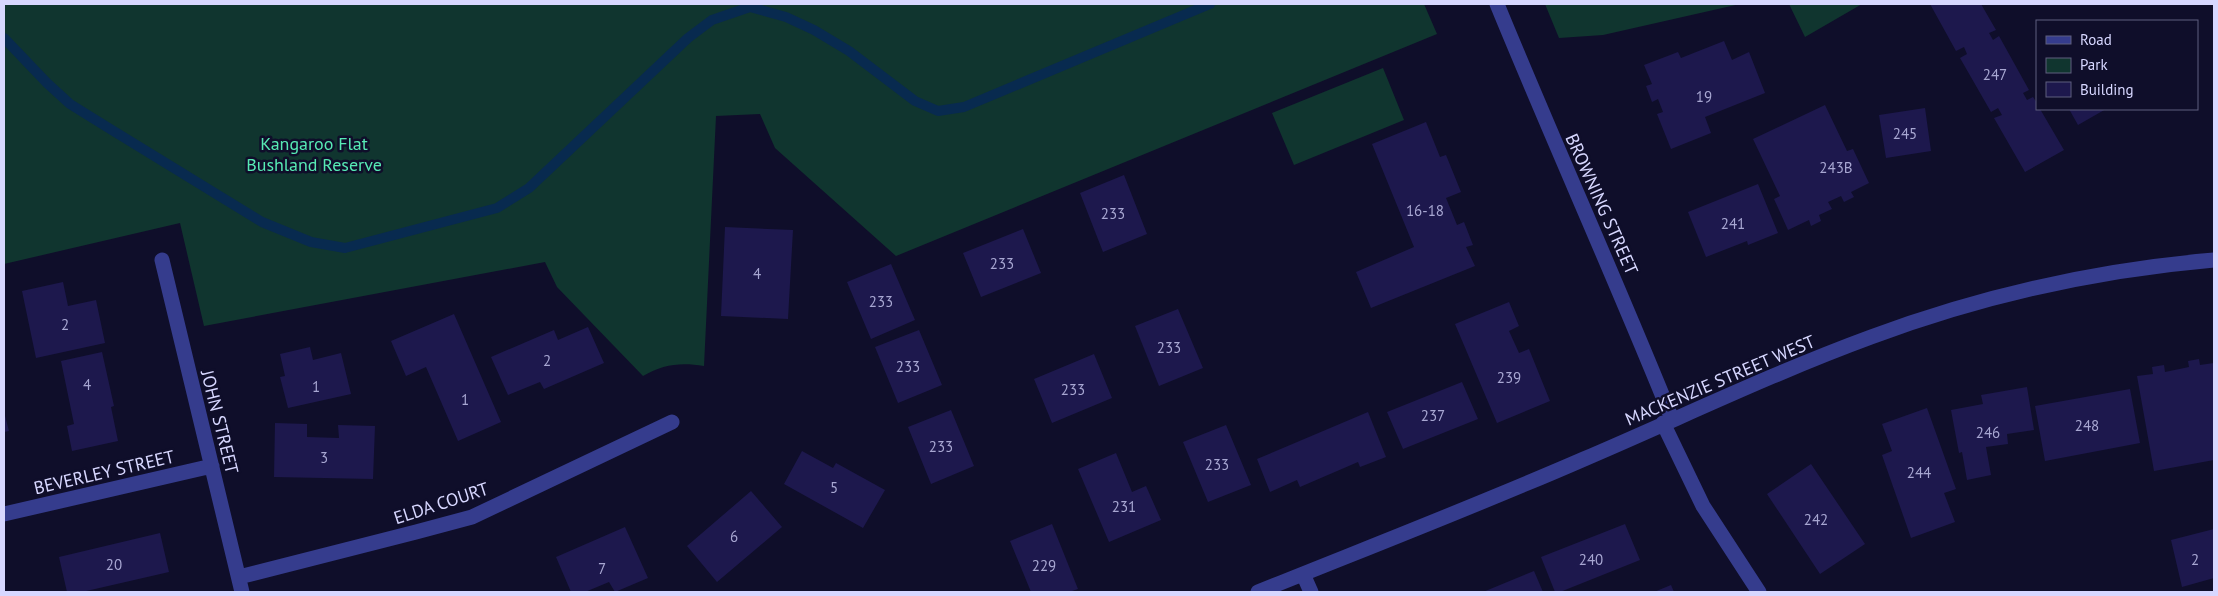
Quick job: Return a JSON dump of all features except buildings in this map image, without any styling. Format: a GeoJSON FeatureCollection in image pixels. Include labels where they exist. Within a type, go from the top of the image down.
{"type":"FeatureCollection","features":[{"type":"Feature","properties":{"kind":"street","name":"BROWNING STREET"},"geometry":{"type":"LineString","coordinates":[[1497,4],[1549,129],[1610,266],[1668,421],[1703,506],[1759,592]]}},
{"type":"Feature","properties":{"kind":"street","name":"JOHN STREET"},"geometry":{"type":"LineString","coordinates":[[162,260],[242,592]]}},
{"type":"Feature","properties":{"kind":"street","name":"MACKENZIE STREET WEST"},"geometry":{"type":"LineString","coordinates":[[1258,592],[1534,480],[1808,361],[1924,319],[1986,301],[2080,280],[2145,268],[2214,260]]}},
{"type":"Feature","properties":{"kind":"street","name":"ELDA COURT"},"geometry":{"type":"LineString","coordinates":[[239,577],[472,516],[672,422]]}},
{"type":"Feature","properties":{"kind":"street","name":"BEVERLEY STREET"},"geometry":{"type":"LineString","coordinates":[[4,514],[212,466]]}},
{"type":"Feature","properties":{"kind":"street"},"geometry":{"type":"LineString","coordinates":[[1303,574],[1311,592]]}},
{"type":"Feature","properties":{"kind":"green space","name":"Kangaroo Flat Bushland Reserve"},"geometry":{"type":"Polygon","coordinates":[[[4,4],[1424,4],[1437,34],[896,256],[775,148],[760,114],[716,116],[704,366],[672,365],[643,376],[557,287],[545,262],[204,326],[180,223],[4,264],[4,4]]]}},
{"type":"Feature","properties":{"kind":"green space"},"geometry":{"type":"Polygon","coordinates":[[[1545,4],[1740,4],[1603,35],[1559,38],[1545,4]]]}},
{"type":"Feature","properties":{"kind":"green space"},"geometry":{"type":"Polygon","coordinates":[[[1789,4],[1862,4],[1805,37],[1789,4]]]}},
{"type":"Feature","properties":{"kind":"green space"},"geometry":{"type":"Polygon","coordinates":[[[1383,68],[1404,120],[1294,165],[1272,113],[1383,68]]]}},
{"type":"Feature","properties":{"kind":"waterway"},"geometry":{"type":"LineString","coordinates":[[4,38],[70,104],[107,127],[262,222],[311,242],[345,248],[497,208],[529,188],[688,38],[712,20],[750,7],[786,17],[814,30],[849,51],[915,101],[938,111],[964,107],[1210,4]]}}]}
